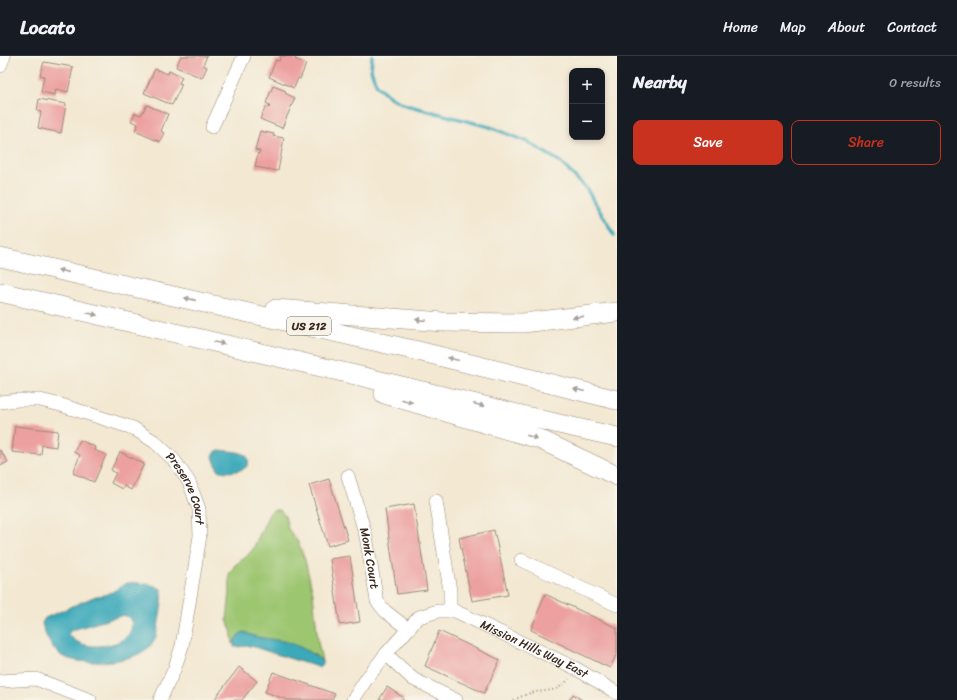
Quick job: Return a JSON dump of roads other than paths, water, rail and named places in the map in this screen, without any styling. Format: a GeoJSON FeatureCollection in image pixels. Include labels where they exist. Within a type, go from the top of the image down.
{"type":"FeatureCollection","features":[{"type":"Feature","properties":{"kind":"highway","name":"US 212"},"geometry":{"type":"LineString","coordinates":[[0,256],[418,351],[617,400]]}},
{"type":"Feature","properties":{"kind":"highway"},"geometry":{"type":"LineString","coordinates":[[0,292],[617,437]]}},
{"type":"Feature","properties":{"kind":"highway"},"geometry":{"type":"LineString","coordinates":[[209,304],[443,322],[523,323],[617,312]]}},
{"type":"Feature","properties":{"kind":"highway"},"geometry":{"type":"LineString","coordinates":[[277,357],[334,380],[539,439],[617,476]]}},
{"type":"Feature","properties":{"kind":"street"},"geometry":{"type":"LineString","coordinates":[[0,66],[4,56]]}},
{"type":"Feature","properties":{"kind":"street"},"geometry":{"type":"LineString","coordinates":[[212,127],[244,56]]}},
{"type":"Feature","properties":{"kind":"street","name":"Preserve Court"},"geometry":{"type":"LineString","coordinates":[[0,402],[40,400],[61,405],[133,428],[155,442],[169,455],[189,482],[199,509],[200,536],[182,646],[174,670],[160,700]]}},
{"type":"Feature","properties":{"kind":"street","name":"Monk Court"},"geometry":{"type":"LineString","coordinates":[[348,476],[366,536],[377,601],[385,611],[408,629]]}},
{"type":"Feature","properties":{"kind":"street"},"geometry":{"type":"LineString","coordinates":[[436,501],[450,591],[450,611]]}},
{"type":"Feature","properties":{"kind":"street"},"geometry":{"type":"LineString","coordinates":[[521,560],[617,605]]}},
{"type":"Feature","properties":{"kind":"street","name":"Mission Hills Way East"},"geometry":{"type":"LineString","coordinates":[[353,700],[367,678],[419,616],[438,611],[455,611],[575,668],[616,690]]}},
{"type":"Feature","properties":{"kind":"street"},"geometry":{"type":"LineString","coordinates":[[386,654],[413,679],[456,700]]}},
{"type":"Feature","properties":{"kind":"street"},"geometry":{"type":"LineString","coordinates":[[3,680],[36,679],[90,700]]}},
{"type":"Feature","properties":{"kind":"water"},"geometry":{"type":"Polygon","coordinates":[[[219,450],[246,455],[248,460],[247,466],[240,470],[234,471],[224,472],[218,470],[213,457],[215,452],[219,450]]]}},
{"type":"Feature","properties":{"kind":"water"},"geometry":{"type":"Polygon","coordinates":[[[126,583],[144,583],[161,589],[162,599],[158,627],[151,645],[144,651],[134,656],[109,661],[82,661],[62,656],[58,653],[52,646],[45,632],[42,623],[45,618],[96,596],[108,594],[126,583]],[[124,615],[72,630],[68,634],[76,641],[86,645],[110,645],[125,638],[130,633],[132,626],[130,618],[124,615]]]}},
{"type":"Feature","properties":{"kind":"water"},"geometry":{"type":"Polygon","coordinates":[[[244,632],[254,636],[288,642],[299,646],[322,661],[322,665],[319,667],[251,646],[234,647],[236,638],[244,632]]]}},
{"type":"Feature","properties":{"kind":"waterway"},"geometry":{"type":"LineString","coordinates":[[372,56],[371,70],[377,86],[391,98],[406,105],[490,127],[528,142],[559,161],[586,188],[614,235]]}}]}
